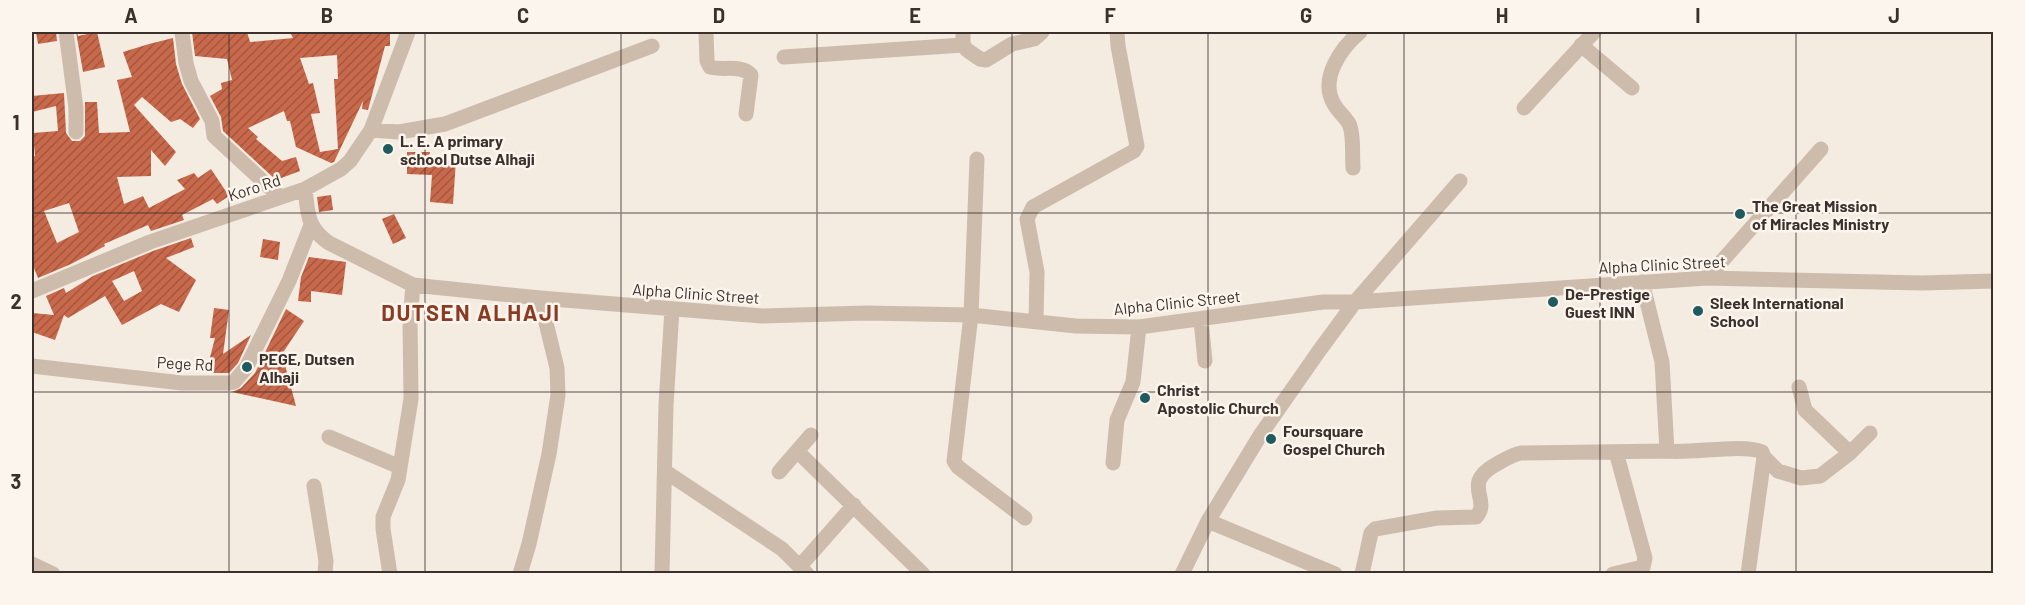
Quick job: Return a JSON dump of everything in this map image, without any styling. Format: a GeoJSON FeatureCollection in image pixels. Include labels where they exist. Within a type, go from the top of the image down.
{"type":"FeatureCollection","features":[{"type":"Feature","properties":{"kind":"street"},"geometry":{"type":"LineString","coordinates":[[66,32],[76,108],[76,132]]}},
{"type":"Feature","properties":{"kind":"street"},"geometry":{"type":"LineString","coordinates":[[182,32],[191,81],[212,121],[214,136],[280,197]]}},
{"type":"Feature","properties":{"kind":"street","name":"Koro Rd"},"geometry":{"type":"LineString","coordinates":[[32,291],[150,242],[305,189],[341,169],[350,161],[371,130],[408,32]]}},
{"type":"Feature","properties":{"kind":"street"},"geometry":{"type":"LineString","coordinates":[[706,32],[707,61],[710,67],[718,70],[748,70],[751,75],[746,114]]}},
{"type":"Feature","properties":{"kind":"street"},"geometry":{"type":"LineString","coordinates":[[784,57],[963,38],[972,55],[986,60],[1012,44],[1034,39],[1042,32]]}},
{"type":"Feature","properties":{"kind":"street"},"geometry":{"type":"LineString","coordinates":[[1035,322],[1036,272],[1026,219],[1029,212],[1033,207],[1134,151],[1137,146],[1117,32]]}},
{"type":"Feature","properties":{"kind":"street"},"geometry":{"type":"LineString","coordinates":[[1353,168],[1350,125],[1332,102],[1329,81],[1338,58],[1360,32]]}},
{"type":"Feature","properties":{"kind":"street"},"geometry":{"type":"LineString","coordinates":[[1524,108],[1594,32]]}},
{"type":"Feature","properties":{"kind":"street"},"geometry":{"type":"LineString","coordinates":[[1581,45],[1632,88]]}},
{"type":"Feature","properties":{"kind":"street"},"geometry":{"type":"LineString","coordinates":[[371,130],[399,132],[446,124],[652,46]]}},
{"type":"Feature","properties":{"kind":"street"},"geometry":{"type":"LineString","coordinates":[[1707,278],[1821,149]]}},
{"type":"Feature","properties":{"kind":"street"},"geometry":{"type":"LineString","coordinates":[[977,159],[971,315],[954,461],[958,467],[1025,518]]}},
{"type":"Feature","properties":{"kind":"street"},"geometry":{"type":"LineString","coordinates":[[1182,573],[1208,520],[1261,434],[1355,302],[1460,181]]}},
{"type":"Feature","properties":{"kind":"street"},"geometry":{"type":"LineString","coordinates":[[305,189],[311,225]]}},
{"type":"Feature","properties":{"kind":"street","name":"Alpha Clinic Street"},"geometry":{"type":"LineString","coordinates":[[311,225],[319,236],[329,243],[413,285],[762,316],[867,313],[971,315],[1035,322],[1139,327],[1323,302],[1355,302],[1707,278],[1922,283],[1994,281]]}},
{"type":"Feature","properties":{"kind":"street","name":"Pege Rd"},"geometry":{"type":"LineString","coordinates":[[32,366],[182,382],[229,383],[234,381],[246,368],[289,280],[311,225]]}},
{"type":"Feature","properties":{"kind":"street"},"geometry":{"type":"LineString","coordinates":[[1642,282],[1662,362],[1666,451]]}},
{"type":"Feature","properties":{"kind":"street"},"geometry":{"type":"LineString","coordinates":[[390,573],[383,517],[397,486],[412,388],[410,321],[413,285]]}},
{"type":"Feature","properties":{"kind":"street"},"geometry":{"type":"LineString","coordinates":[[520,573],[529,544],[549,454],[558,395],[557,368],[540,298]]}},
{"type":"Feature","properties":{"kind":"street"},"geometry":{"type":"LineString","coordinates":[[662,573],[666,405],[672,309]]}},
{"type":"Feature","properties":{"kind":"street"},"geometry":{"type":"LineString","coordinates":[[1202,320],[1205,361]]}},
{"type":"Feature","properties":{"kind":"street"},"geometry":{"type":"LineString","coordinates":[[1113,463],[1118,420],[1133,382],[1139,327]]}},
{"type":"Feature","properties":{"kind":"street"},"geometry":{"type":"LineString","coordinates":[[1798,387],[1805,410],[1850,453]]}},
{"type":"Feature","properties":{"kind":"street"},"geometry":{"type":"LineString","coordinates":[[1362,573],[1371,533],[1375,529],[1437,518],[1476,517],[1480,509],[1478,484],[1480,476],[1484,471],[1512,455],[1666,451],[1679,453],[1750,449],[1762,452],[1778,471],[1801,478],[1820,476],[1850,453],[1870,433]]}},
{"type":"Feature","properties":{"kind":"street"},"geometry":{"type":"LineString","coordinates":[[779,472],[811,435]]}},
{"type":"Feature","properties":{"kind":"street"},"geometry":{"type":"LineString","coordinates":[[329,437],[400,467]]}},
{"type":"Feature","properties":{"kind":"street"},"geometry":{"type":"LineString","coordinates":[[797,452],[923,573]]}},
{"type":"Feature","properties":{"kind":"street"},"geometry":{"type":"LineString","coordinates":[[1613,573],[1642,567],[1645,558],[1616,452]]}},
{"type":"Feature","properties":{"kind":"street"},"geometry":{"type":"LineString","coordinates":[[1748,573],[1764,457]]}},
{"type":"Feature","properties":{"kind":"street"},"geometry":{"type":"LineString","coordinates":[[666,472],[782,549],[804,570],[854,505]]}},
{"type":"Feature","properties":{"kind":"street"},"geometry":{"type":"LineString","coordinates":[[314,486],[326,561],[325,573]]}},
{"type":"Feature","properties":{"kind":"street"},"geometry":{"type":"LineString","coordinates":[[1208,520],[1335,573]]}},
{"type":"Feature","properties":{"kind":"street"},"geometry":{"type":"LineString","coordinates":[[32,564],[53,573]]}},
{"type":"Feature","properties":{"kind":"building"},"geometry":{"type":"Polygon","coordinates":[[[36,32],[56,32],[57,41],[38,44],[36,32]]]}},
{"type":"Feature","properties":{"kind":"building"},"geometry":{"type":"Polygon","coordinates":[[[76,32],[78,36],[97,32],[105,67],[83,72],[76,32]]]}},
{"type":"Feature","properties":{"kind":"building"},"geometry":{"type":"Polygon","coordinates":[[[192,32],[247,32],[250,42],[293,38],[290,32],[390,32],[390,46],[385,46],[368,110],[362,109],[363,101],[334,162],[331,163],[296,147],[290,121],[287,121],[284,111],[248,128],[258,137],[256,139],[282,161],[296,157],[300,171],[276,180],[223,131],[221,117],[210,96],[222,89],[221,83],[232,80],[227,59],[195,56],[192,32]],[[337,55],[300,58],[309,84],[313,83],[320,113],[311,114],[320,152],[338,149],[334,79],[338,79],[337,55]]]}},
{"type":"Feature","properties":{"kind":"building"},"geometry":{"type":"Polygon","coordinates":[[[173,38],[176,64],[182,84],[200,119],[193,128],[180,119],[171,122],[142,97],[134,105],[176,152],[165,166],[151,150],[151,176],[117,177],[124,204],[143,196],[149,208],[185,189],[177,180],[194,173],[198,178],[211,169],[229,196],[217,204],[213,199],[182,215],[184,220],[151,231],[148,225],[104,244],[105,246],[71,264],[38,278],[32,263],[32,157],[35,156],[33,133],[58,131],[56,106],[32,112],[32,96],[64,93],[66,133],[72,141],[80,141],[85,136],[85,102],[97,102],[99,133],[130,132],[117,80],[132,77],[123,52],[173,38]],[[69,203],[44,211],[57,243],[79,232],[69,203]]]}},
{"type":"Feature","properties":{"kind":"building"},"geometry":{"type":"Polygon","coordinates":[[[407,152],[430,152],[429,158],[456,160],[453,204],[430,202],[432,175],[407,174],[407,152]]]}},
{"type":"Feature","properties":{"kind":"building"},"geometry":{"type":"Polygon","coordinates":[[[331,195],[333,210],[319,212],[317,197],[331,195]]]}},
{"type":"Feature","properties":{"kind":"building"},"geometry":{"type":"Polygon","coordinates":[[[394,214],[406,238],[393,244],[382,219],[394,214]]]}},
{"type":"Feature","properties":{"kind":"building"},"geometry":{"type":"Polygon","coordinates":[[[191,238],[194,247],[166,258],[196,280],[179,312],[161,304],[122,325],[105,296],[68,318],[64,315],[55,340],[32,332],[32,313],[54,315],[46,296],[64,288],[66,293],[93,276],[191,238]],[[134,271],[112,281],[124,301],[142,291],[134,271]]]}},
{"type":"Feature","properties":{"kind":"building"},"geometry":{"type":"Polygon","coordinates":[[[263,239],[280,242],[278,260],[260,257],[263,239]]]}},
{"type":"Feature","properties":{"kind":"building"},"geometry":{"type":"Polygon","coordinates":[[[309,257],[346,262],[342,295],[311,291],[311,302],[298,301],[301,277],[309,257]]]}},
{"type":"Feature","properties":{"kind":"building"},"geometry":{"type":"Polygon","coordinates":[[[214,308],[229,310],[223,354],[251,335],[238,363],[229,373],[206,373],[215,338],[210,338],[214,308]]]}},
{"type":"Feature","properties":{"kind":"building"},"geometry":{"type":"Polygon","coordinates":[[[286,309],[304,321],[282,354],[296,406],[232,392],[241,388],[255,373],[286,309]]]}},
{"type":"Feature","properties":{"kind":"place","name":"L. E. A primary school Dutse Alhaji"},"geometry":{"type":"Point","coordinates":[388,149]}},
{"type":"Feature","properties":{"kind":"place","name":"The Great Mission of Miracles Ministry"},"geometry":{"type":"Point","coordinates":[1740,214]}},
{"type":"Feature","properties":{"kind":"place","name":"De-Prestige Guest INN"},"geometry":{"type":"Point","coordinates":[1553,302]}},
{"type":"Feature","properties":{"kind":"place","name":"Sleek International School"},"geometry":{"type":"Point","coordinates":[1698,311]}},
{"type":"Feature","properties":{"kind":"place","name":"PEGE, Dutsen Alhaji"},"geometry":{"type":"Point","coordinates":[247,367]}},
{"type":"Feature","properties":{"kind":"place","name":"Christ Apostolic Church"},"geometry":{"type":"Point","coordinates":[1145,398]}},
{"type":"Feature","properties":{"kind":"place","name":"Foursquare Gospel Church"},"geometry":{"type":"Point","coordinates":[1271,439]}},
{"type":"Feature","properties":{"kind":"district","name":"DUTSEN ALHAJI"},"geometry":{"type":"Point","coordinates":[471,312]}}]}
